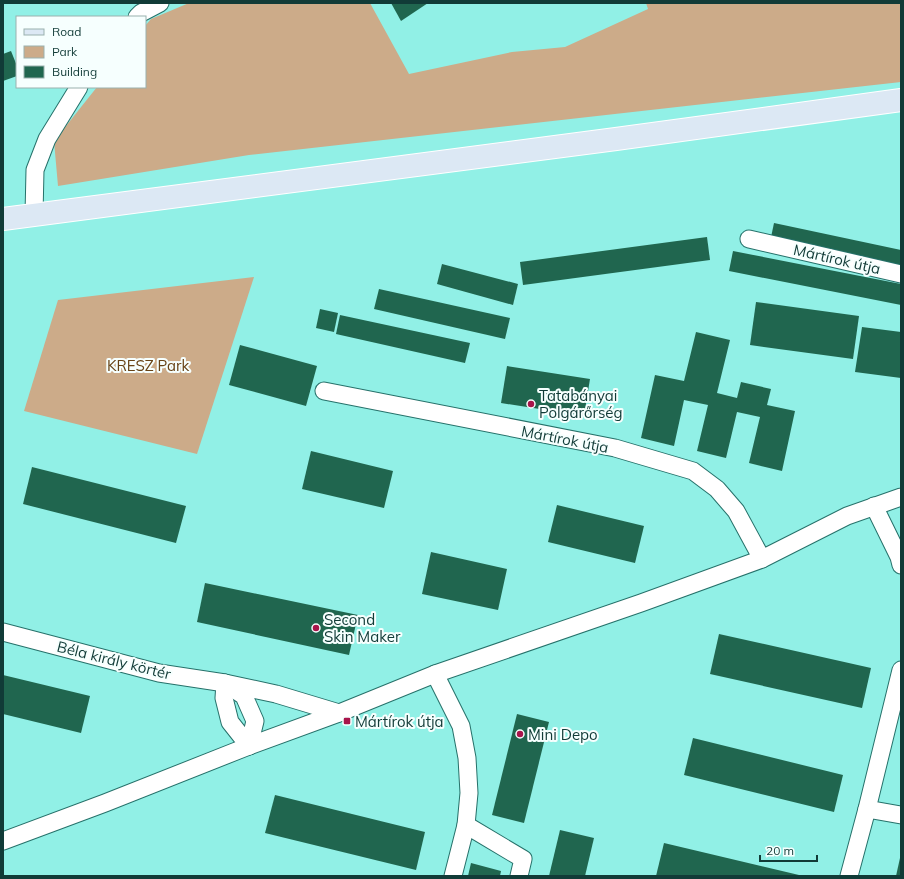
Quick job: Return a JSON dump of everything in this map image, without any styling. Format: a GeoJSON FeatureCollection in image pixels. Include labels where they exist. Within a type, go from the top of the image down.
{"type":"FeatureCollection","features":[{"type":"Feature","properties":{"kind":"main road"},"geometry":{"type":"LineString","coordinates":[[3,219],[901,100]]}},
{"type":"Feature","properties":{"kind":"street"},"geometry":{"type":"LineString","coordinates":[[138,16],[160,3]]}},
{"type":"Feature","properties":{"kind":"street"},"geometry":{"type":"LineString","coordinates":[[34,215],[35,170],[46,139],[78,88]]}},
{"type":"Feature","properties":{"kind":"street","name":"Mártírok útja"},"geometry":{"type":"LineString","coordinates":[[749,239],[901,274]]}},
{"type":"Feature","properties":{"kind":"street","name":"Mártírok útja"},"geometry":{"type":"LineString","coordinates":[[324,391],[615,448],[692,471],[717,489],[736,511],[762,559]]}},
{"type":"Feature","properties":{"kind":"street"},"geometry":{"type":"LineString","coordinates":[[3,841],[106,803],[249,746],[339,713],[435,674],[641,603],[762,559],[847,516],[901,497]]}},
{"type":"Feature","properties":{"kind":"street"},"geometry":{"type":"LineString","coordinates":[[874,506],[899,557],[901,565]]}},
{"type":"Feature","properties":{"kind":"street","name":"Béla király körtér"},"geometry":{"type":"LineString","coordinates":[[3,632],[159,673],[276,694],[339,713]]}},
{"type":"Feature","properties":{"kind":"street"},"geometry":{"type":"LineString","coordinates":[[849,876],[901,670]]}},
{"type":"Feature","properties":{"kind":"street"},"geometry":{"type":"LineString","coordinates":[[435,674],[461,726],[467,758],[469,793],[466,825],[453,876]]}},
{"type":"Feature","properties":{"kind":"street"},"geometry":{"type":"LineString","coordinates":[[225,684],[224,698],[230,722],[249,746]]}},
{"type":"Feature","properties":{"kind":"street","name":"Béla király körtér"},"geometry":{"type":"LineString","coordinates":[[225,684],[244,696],[255,720],[249,746]]}},
{"type":"Feature","properties":{"kind":"street"},"geometry":{"type":"LineString","coordinates":[[867,809],[901,815]]}},
{"type":"Feature","properties":{"kind":"street"},"geometry":{"type":"LineString","coordinates":[[466,825],[523,859],[519,876]]}},
{"type":"Feature","properties":{"kind":"green space"},"geometry":{"type":"Polygon","coordinates":[[[189,3],[370,3],[409,74],[512,52],[565,47],[648,9],[646,3],[901,3],[901,82],[249,155],[58,186],[54,141],[96,88],[146,88],[146,25],[151,19],[189,3]]]}},
{"type":"Feature","properties":{"kind":"green space","name":"KRESZ Park"},"geometry":{"type":"Polygon","coordinates":[[[254,277],[197,454],[24,411],[58,300],[254,277]]]}},
{"type":"Feature","properties":{"kind":"building"},"geometry":{"type":"Polygon","coordinates":[[[391,3],[428,3],[401,21],[391,3]]]}},
{"type":"Feature","properties":{"kind":"building"},"geometry":{"type":"Polygon","coordinates":[[[11,51],[16,64],[16,76],[3,81],[3,54],[11,51]]]}},
{"type":"Feature","properties":{"kind":"building"},"geometry":{"type":"Polygon","coordinates":[[[774,223],[901,250],[901,269],[770,242],[774,223]]]}},
{"type":"Feature","properties":{"kind":"building"},"geometry":{"type":"Polygon","coordinates":[[[707,237],[710,260],[523,285],[520,262],[707,237]]]}},
{"type":"Feature","properties":{"kind":"building"},"geometry":{"type":"Polygon","coordinates":[[[733,251],[901,284],[901,305],[729,271],[733,251]]]}},
{"type":"Feature","properties":{"kind":"building"},"geometry":{"type":"Polygon","coordinates":[[[442,264],[518,284],[513,305],[437,284],[442,264]]]}},
{"type":"Feature","properties":{"kind":"building"},"geometry":{"type":"Polygon","coordinates":[[[379,289],[510,318],[505,339],[374,309],[379,289]]]}},
{"type":"Feature","properties":{"kind":"building"},"geometry":{"type":"Polygon","coordinates":[[[756,302],[859,316],[853,359],[750,345],[756,302]]]}},
{"type":"Feature","properties":{"kind":"building"},"geometry":{"type":"Polygon","coordinates":[[[320,309],[338,313],[334,332],[316,328],[320,309]]]}},
{"type":"Feature","properties":{"kind":"building"},"geometry":{"type":"Polygon","coordinates":[[[340,315],[470,343],[465,363],[336,334],[340,315]]]}},
{"type":"Feature","properties":{"kind":"building"},"geometry":{"type":"Polygon","coordinates":[[[862,327],[901,332],[901,378],[855,372],[862,327]]]}},
{"type":"Feature","properties":{"kind":"building"},"geometry":{"type":"Polygon","coordinates":[[[696,332],[730,340],[717,393],[737,398],[741,382],[771,389],[767,405],[795,411],[782,471],[749,463],[760,417],[737,412],[726,458],[697,451],[708,405],[684,400],[674,446],[641,438],[655,375],[684,381],[696,332]]]}},
{"type":"Feature","properties":{"kind":"building"},"geometry":{"type":"Polygon","coordinates":[[[240,345],[317,366],[306,406],[229,385],[240,345]]]}},
{"type":"Feature","properties":{"kind":"building"},"geometry":{"type":"Polygon","coordinates":[[[507,366],[590,379],[584,416],[501,403],[507,366]]]}},
{"type":"Feature","properties":{"kind":"building"},"geometry":{"type":"Polygon","coordinates":[[[311,451],[393,471],[384,508],[302,489],[311,451]]]}},
{"type":"Feature","properties":{"kind":"building"},"geometry":{"type":"Polygon","coordinates":[[[32,467],[186,506],[176,543],[23,504],[32,467]]]}},
{"type":"Feature","properties":{"kind":"building"},"geometry":{"type":"Polygon","coordinates":[[[557,505],[644,526],[635,563],[548,542],[557,505]]]}},
{"type":"Feature","properties":{"kind":"building"},"geometry":{"type":"Polygon","coordinates":[[[431,552],[507,569],[498,610],[422,594],[431,552]]]}},
{"type":"Feature","properties":{"kind":"building"},"geometry":{"type":"Polygon","coordinates":[[[205,583],[358,615],[349,655],[197,622],[205,583]]]}},
{"type":"Feature","properties":{"kind":"building"},"geometry":{"type":"Polygon","coordinates":[[[719,634],[871,668],[862,708],[710,674],[719,634]]]}},
{"type":"Feature","properties":{"kind":"building"},"geometry":{"type":"Polygon","coordinates":[[[3,675],[90,696],[81,733],[3,714],[3,675]]]}},
{"type":"Feature","properties":{"kind":"building"},"geometry":{"type":"Polygon","coordinates":[[[517,714],[549,722],[524,823],[492,815],[517,714]]]}},
{"type":"Feature","properties":{"kind":"building"},"geometry":{"type":"Polygon","coordinates":[[[693,738],[843,775],[834,812],[684,775],[693,738]]]}},
{"type":"Feature","properties":{"kind":"building"},"geometry":{"type":"Polygon","coordinates":[[[275,795],[425,832],[416,870],[265,833],[275,795]]]}},
{"type":"Feature","properties":{"kind":"building"},"geometry":{"type":"Polygon","coordinates":[[[560,830],[594,838],[585,876],[549,876],[560,830]]]}},
{"type":"Feature","properties":{"kind":"building"},"geometry":{"type":"Polygon","coordinates":[[[664,843],[799,875],[799,876],[656,876],[664,843]]]}},
{"type":"Feature","properties":{"kind":"building"},"geometry":{"type":"Polygon","coordinates":[[[900,858],[901,876],[896,876],[900,858]]]}},
{"type":"Feature","properties":{"kind":"building"},"geometry":{"type":"Polygon","coordinates":[[[471,863],[501,871],[500,876],[468,876],[471,863]]]}},
{"type":"Feature","properties":{"kind":"place","name":"Tatabányai Polgárőrség"},"geometry":{"type":"Point","coordinates":[531,404]}},
{"type":"Feature","properties":{"kind":"place","name":"Second Skin Maker"},"geometry":{"type":"Point","coordinates":[316,628]}},
{"type":"Feature","properties":{"kind":"place","name":"Mártírok útja"},"geometry":{"type":"Point","coordinates":[347,721]}},
{"type":"Feature","properties":{"kind":"place","name":"Mini Depo"},"geometry":{"type":"Point","coordinates":[520,734]}}]}
